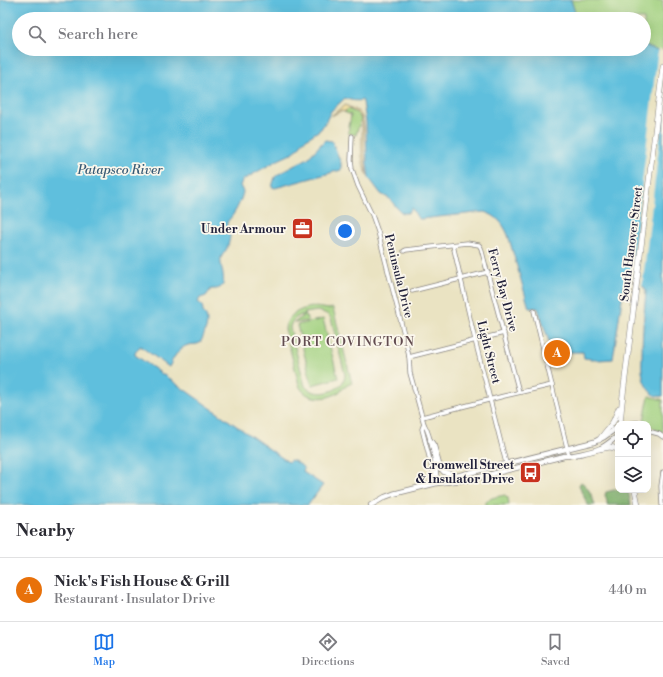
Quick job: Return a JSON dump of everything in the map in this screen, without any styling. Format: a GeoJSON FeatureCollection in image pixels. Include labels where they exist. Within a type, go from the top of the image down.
{"type":"FeatureCollection","features":[{"type":"Feature","properties":{"kind":"main road","name":"South Hanover Street"},"geometry":{"type":"LineString","coordinates":[[620,421],[663,66]]}},
{"type":"Feature","properties":{"kind":"main road"},"geometry":{"type":"LineString","coordinates":[[599,440],[613,422],[622,403]]}},
{"type":"Feature","properties":{"kind":"main road"},"geometry":{"type":"LineString","coordinates":[[599,448],[615,448]]}},
{"type":"Feature","properties":{"kind":"main road"},"geometry":{"type":"LineString","coordinates":[[636,493],[638,504]]}},
{"type":"Feature","properties":{"kind":"street","name":"Peninsula Drive"},"geometry":{"type":"LineString","coordinates":[[352,136],[352,169],[377,228],[409,356],[410,373],[430,440],[437,472],[437,483]]}},
{"type":"Feature","properties":{"kind":"street","name":"Ferry Bay Drive"},"geometry":{"type":"LineString","coordinates":[[404,251],[453,245],[479,245],[488,272],[519,392]]}},
{"type":"Feature","properties":{"kind":"street","name":"Light Street"},"geometry":{"type":"LineString","coordinates":[[453,245],[506,463]]}},
{"type":"Feature","properties":{"kind":"street"},"geometry":{"type":"LineString","coordinates":[[412,291],[488,272]]}},
{"type":"Feature","properties":{"kind":"street"},"geometry":{"type":"LineString","coordinates":[[534,311],[569,456]]}},
{"type":"Feature","properties":{"kind":"street"},"geometry":{"type":"LineString","coordinates":[[409,356],[504,332]]}},
{"type":"Feature","properties":{"kind":"street"},"geometry":{"type":"LineString","coordinates":[[422,417],[552,385]]}},
{"type":"Feature","properties":{"kind":"street","name":"Peninsula Drive"},"geometry":{"type":"LineString","coordinates":[[424,424],[422,429],[437,483]]}},
{"type":"Feature","properties":{"kind":"street"},"geometry":{"type":"LineString","coordinates":[[437,483],[444,479],[590,443],[599,440],[615,429]]}},
{"type":"Feature","properties":{"kind":"street"},"geometry":{"type":"LineString","coordinates":[[651,432],[663,436]]}},
{"type":"Feature","properties":{"kind":"street"},"geometry":{"type":"LineString","coordinates":[[371,505],[389,495],[437,483],[472,479],[599,448],[608,444],[615,438]]}},
{"type":"Feature","properties":{"kind":"street"},"geometry":{"type":"LineString","coordinates":[[430,440],[434,446],[440,468],[444,472],[456,476]]}},
{"type":"Feature","properties":{"kind":"street"},"geometry":{"type":"LineString","coordinates":[[662,505],[661,486],[663,472]]}},
{"type":"Feature","properties":{"kind":"green space"},"geometry":{"type":"Polygon","coordinates":[[[571,0],[663,0],[663,53],[651,48],[651,12],[575,12],[571,0]]]}},
{"type":"Feature","properties":{"kind":"green space"},"geometry":{"type":"Polygon","coordinates":[[[348,109],[357,113],[361,119],[356,135],[348,133],[351,115],[344,112],[348,109]]]}},
{"type":"Feature","properties":{"kind":"green space"},"geometry":{"type":"Polygon","coordinates":[[[308,308],[333,308],[352,383],[331,396],[321,398],[310,396],[302,390],[299,385],[285,329],[291,316],[308,308]],[[317,311],[305,313],[308,321],[294,323],[305,314],[297,317],[293,321],[290,328],[305,386],[310,390],[322,393],[328,392],[340,386],[345,375],[331,318],[326,314],[317,311]]]}},
{"type":"Feature","properties":{"kind":"green space"},"geometry":{"type":"Polygon","coordinates":[[[323,319],[338,378],[312,385],[297,325],[323,319]]]}},
{"type":"Feature","properties":{"kind":"green space"},"geometry":{"type":"Polygon","coordinates":[[[649,396],[663,400],[663,432],[654,429],[651,426],[651,421],[644,420],[649,396]]]}},
{"type":"Feature","properties":{"kind":"green space"},"geometry":{"type":"Polygon","coordinates":[[[581,482],[588,489],[595,505],[588,505],[579,485],[581,482]]]}},
{"type":"Feature","properties":{"kind":"green space"},"geometry":{"type":"Polygon","coordinates":[[[615,490],[615,493],[629,493],[631,505],[608,505],[605,495],[606,492],[615,490]]]}},
{"type":"Feature","properties":{"kind":"green space"},"geometry":{"type":"Polygon","coordinates":[[[505,495],[508,498],[509,505],[485,505],[490,499],[505,495]]]}},
{"type":"Feature","properties":{"kind":"sand"},"geometry":{"type":"Polygon","coordinates":[[[345,105],[359,112],[363,120],[364,152],[367,175],[362,154],[362,124],[360,117],[355,112],[348,109],[344,112],[341,111],[331,116],[345,105]]]}},
{"type":"Feature","properties":{"kind":"water","name":"Patapsco River"},"geometry":{"type":"Polygon","coordinates":[[[0,0],[571,0],[575,12],[12,12],[12,56],[651,56],[651,48],[663,53],[663,396],[655,395],[649,390],[642,374],[642,340],[646,291],[644,287],[631,283],[624,285],[613,359],[598,360],[584,358],[583,352],[566,352],[561,347],[551,348],[538,308],[529,308],[508,235],[501,223],[496,217],[484,212],[420,219],[417,217],[412,208],[407,213],[400,211],[390,199],[381,194],[369,178],[366,122],[363,102],[362,100],[358,101],[345,98],[331,111],[321,129],[302,142],[299,148],[291,154],[243,180],[240,185],[243,191],[241,199],[237,209],[227,223],[230,239],[221,258],[224,278],[222,287],[218,289],[211,289],[206,296],[200,298],[198,302],[202,305],[203,312],[207,319],[205,331],[200,343],[184,346],[176,354],[169,367],[140,346],[135,353],[135,355],[288,462],[291,460],[302,466],[304,469],[303,472],[323,485],[308,505],[0,505],[0,0]]]}},
{"type":"Feature","properties":{"kind":"water"},"geometry":{"type":"Polygon","coordinates":[[[325,140],[332,141],[341,163],[341,170],[275,188],[272,187],[277,175],[308,158],[325,140]]]}},
{"type":"Feature","properties":{"kind":"pier"},"geometry":{"type":"Polygon","coordinates":[[[658,49],[663,51],[663,113],[642,288],[630,285],[658,49]]]}},
{"type":"Feature","properties":{"kind":"place","name":"Under Armour"},"geometry":{"type":"Point","coordinates":[302,229]}},
{"type":"Feature","properties":{"kind":"place","name":"Nick's Fish House & Grill"},"geometry":{"type":"Point","coordinates":[557,353]}},
{"type":"Feature","properties":{"kind":"place","name":"Cromwell Street & Insulator Drive"},"geometry":{"type":"Point","coordinates":[530,472]}},
{"type":"Feature","properties":{"kind":"district","name":"PORT COVINGTON"},"geometry":{"type":"Point","coordinates":[348,341]}}]}
